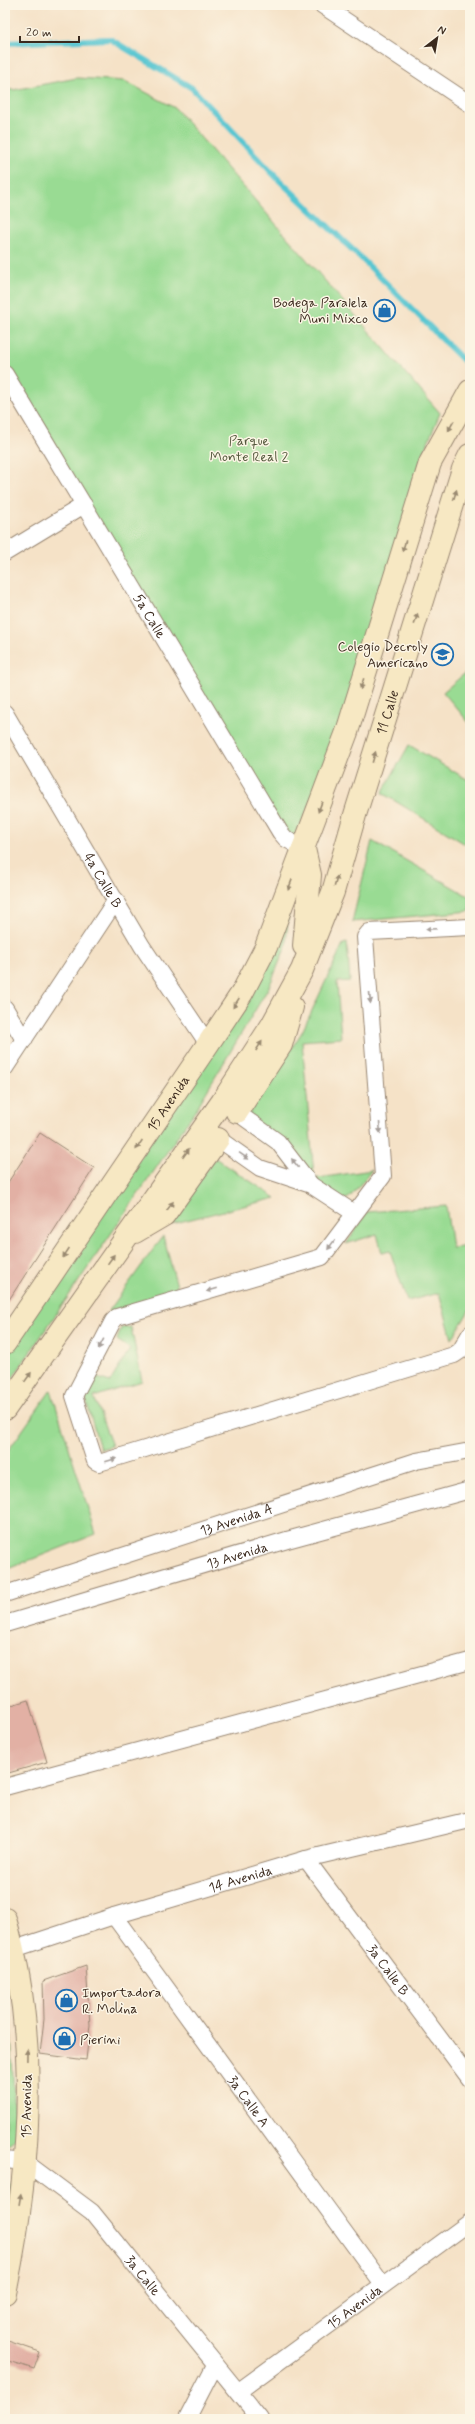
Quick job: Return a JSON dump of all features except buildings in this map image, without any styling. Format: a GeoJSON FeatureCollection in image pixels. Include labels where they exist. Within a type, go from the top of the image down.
{"type":"FeatureCollection","features":[{"type":"Feature","properties":{"kind":"main road"},"geometry":{"type":"LineString","coordinates":[[5,1409],[127,1237],[211,1134],[230,1107],[302,970],[310,875],[304,848],[347,732],[430,463],[470,392]]}},
{"type":"Feature","properties":{"kind":"main road","name":"11 Calle"},"geometry":{"type":"LineString","coordinates":[[302,970],[333,892],[355,815],[463,469],[470,455]]}},
{"type":"Feature","properties":{"kind":"main road","name":"15 Avenida"},"geometry":{"type":"LineString","coordinates":[[5,1343],[242,993],[266,947],[304,848]]}},
{"type":"Feature","properties":{"kind":"main road","name":"15 Avenida"},"geometry":{"type":"LineString","coordinates":[[5,1919],[14,1949],[27,2032],[5,2293]]}},
{"type":"Feature","properties":{"kind":"street"},"geometry":{"type":"LineString","coordinates":[[322,5],[470,104]]}},
{"type":"Feature","properties":{"kind":"street","name":"5a Calle"},"geometry":{"type":"LineString","coordinates":[[5,374],[280,832],[286,839],[304,848]]}},
{"type":"Feature","properties":{"kind":"street"},"geometry":{"type":"LineString","coordinates":[[5,553],[84,505]]}},
{"type":"Feature","properties":{"kind":"street","name":"4a Calle B"},"geometry":{"type":"LineString","coordinates":[[5,713],[142,946],[208,1044]]}},
{"type":"Feature","properties":{"kind":"street"},"geometry":{"type":"LineString","coordinates":[[5,1068],[116,900]]}},
{"type":"Feature","properties":{"kind":"street"},"geometry":{"type":"LineString","coordinates":[[470,927],[369,932],[365,937],[383,1176],[322,1257],[117,1317],[113,1321],[74,1396],[95,1461],[99,1463],[454,1355],[460,1351],[470,1334]]}},
{"type":"Feature","properties":{"kind":"street"},"geometry":{"type":"LineString","coordinates":[[5,1008],[24,1040]]}},
{"type":"Feature","properties":{"kind":"street"},"geometry":{"type":"LineString","coordinates":[[230,1107],[278,1142],[311,1185]]}},
{"type":"Feature","properties":{"kind":"street"},"geometry":{"type":"LineString","coordinates":[[211,1134],[260,1168],[311,1185],[354,1213]]}},
{"type":"Feature","properties":{"kind":"street","name":"13 Avenida A"},"geometry":{"type":"LineString","coordinates":[[5,1594],[416,1461],[470,1451]]}},
{"type":"Feature","properties":{"kind":"street","name":"13 Avenida"},"geometry":{"type":"LineString","coordinates":[[5,1624],[287,1540],[470,1490]]}},
{"type":"Feature","properties":{"kind":"street"},"geometry":{"type":"LineString","coordinates":[[5,1787],[470,1661]]}},
{"type":"Feature","properties":{"kind":"street","name":"14 Avenida"},"geometry":{"type":"LineString","coordinates":[[14,1949],[114,1916],[306,1859],[470,1820]]}},
{"type":"Feature","properties":{"kind":"street","name":"3a Calle B"},"geometry":{"type":"LineString","coordinates":[[306,1859],[470,2079]]}},
{"type":"Feature","properties":{"kind":"street","name":"3a Calle A"},"geometry":{"type":"LineString","coordinates":[[114,1916],[383,2285]]}},
{"type":"Feature","properties":{"kind":"street","name":"3a Calle"},"geometry":{"type":"LineString","coordinates":[[15,2161],[92,2212],[215,2365],[239,2391],[260,2419]]}},
{"type":"Feature","properties":{"kind":"street","name":"15 Avenida"},"geometry":{"type":"LineString","coordinates":[[239,2391],[470,2222]]}},
{"type":"Feature","properties":{"kind":"street"},"geometry":{"type":"LineString","coordinates":[[187,2419],[215,2365]]}},
{"type":"Feature","properties":{"kind":"green space","name":"Parque Monte Real 2"},"geometry":{"type":"Polygon","coordinates":[[[77,78],[125,81],[175,108],[440,413],[421,459],[343,730],[292,845],[5,370],[5,89],[13,90],[77,78]]]}},
{"type":"Feature","properties":{"kind":"green space"},"geometry":{"type":"Polygon","coordinates":[[[470,669],[470,724],[443,692],[470,669]]]}},
{"type":"Feature","properties":{"kind":"green space"},"geometry":{"type":"Polygon","coordinates":[[[409,745],[470,781],[470,847],[382,793],[409,745]]]}},
{"type":"Feature","properties":{"kind":"green space"},"geometry":{"type":"Polygon","coordinates":[[[372,841],[470,897],[470,911],[352,922],[372,841]]]}},
{"type":"Feature","properties":{"kind":"green space"},"geometry":{"type":"Polygon","coordinates":[[[289,902],[286,946],[269,987],[195,1111],[5,1389],[5,1358],[217,1042],[289,902]]]}},
{"type":"Feature","properties":{"kind":"green space"},"geometry":{"type":"Polygon","coordinates":[[[347,943],[350,981],[337,982],[341,1038],[302,1041],[314,1175],[308,1176],[244,1122],[302,1032],[343,944],[347,943]]]}},
{"type":"Feature","properties":{"kind":"green space"},"geometry":{"type":"Polygon","coordinates":[[[215,1158],[276,1198],[167,1225],[215,1158]]]}},
{"type":"Feature","properties":{"kind":"green space"},"geometry":{"type":"Polygon","coordinates":[[[372,1170],[350,1197],[342,1201],[312,1179],[372,1170]]]}},
{"type":"Feature","properties":{"kind":"green space"},"geometry":{"type":"Polygon","coordinates":[[[446,1206],[452,1248],[470,1246],[470,1309],[452,1339],[439,1293],[407,1301],[390,1251],[382,1253],[377,1234],[346,1244],[367,1212],[446,1206]]]}},
{"type":"Feature","properties":{"kind":"green space"},"geometry":{"type":"Polygon","coordinates":[[[163,1236],[179,1293],[108,1312],[163,1236]]]}},
{"type":"Feature","properties":{"kind":"green space"},"geometry":{"type":"Polygon","coordinates":[[[131,1327],[142,1381],[94,1397],[112,1446],[100,1449],[84,1393],[95,1377],[110,1382],[130,1349],[117,1340],[121,1328],[131,1327]]]}},
{"type":"Feature","properties":{"kind":"green space"},"geometry":{"type":"Polygon","coordinates":[[[51,1390],[96,1534],[5,1570],[5,1455],[51,1390]]]}},
{"type":"Feature","properties":{"kind":"green space"},"geometry":{"type":"Polygon","coordinates":[[[5,1993],[11,2035],[16,2138],[5,2147],[5,1993]]]}},
{"type":"Feature","properties":{"kind":"green space"},"geometry":{"type":"Polygon","coordinates":[[[5,2179],[11,2186],[5,2220],[5,2179]]]}},
{"type":"Feature","properties":{"kind":"waterway"},"geometry":{"type":"LineString","coordinates":[[5,43],[110,39],[192,88],[277,178],[358,255],[469,366]]}},
{"type":"Feature","properties":{"kind":"place","name":"Bodega Paralela Muni Mixco"},"geometry":{"type":"Point","coordinates":[384,310]}},
{"type":"Feature","properties":{"kind":"place","name":"Colegio Decroly Americano"},"geometry":{"type":"Point","coordinates":[443,654]}},
{"type":"Feature","properties":{"kind":"place","name":"Importadora R. Molina"},"geometry":{"type":"Point","coordinates":[66,2000]}},
{"type":"Feature","properties":{"kind":"place","name":"Pierini"},"geometry":{"type":"Point","coordinates":[65,2039]}}]}
